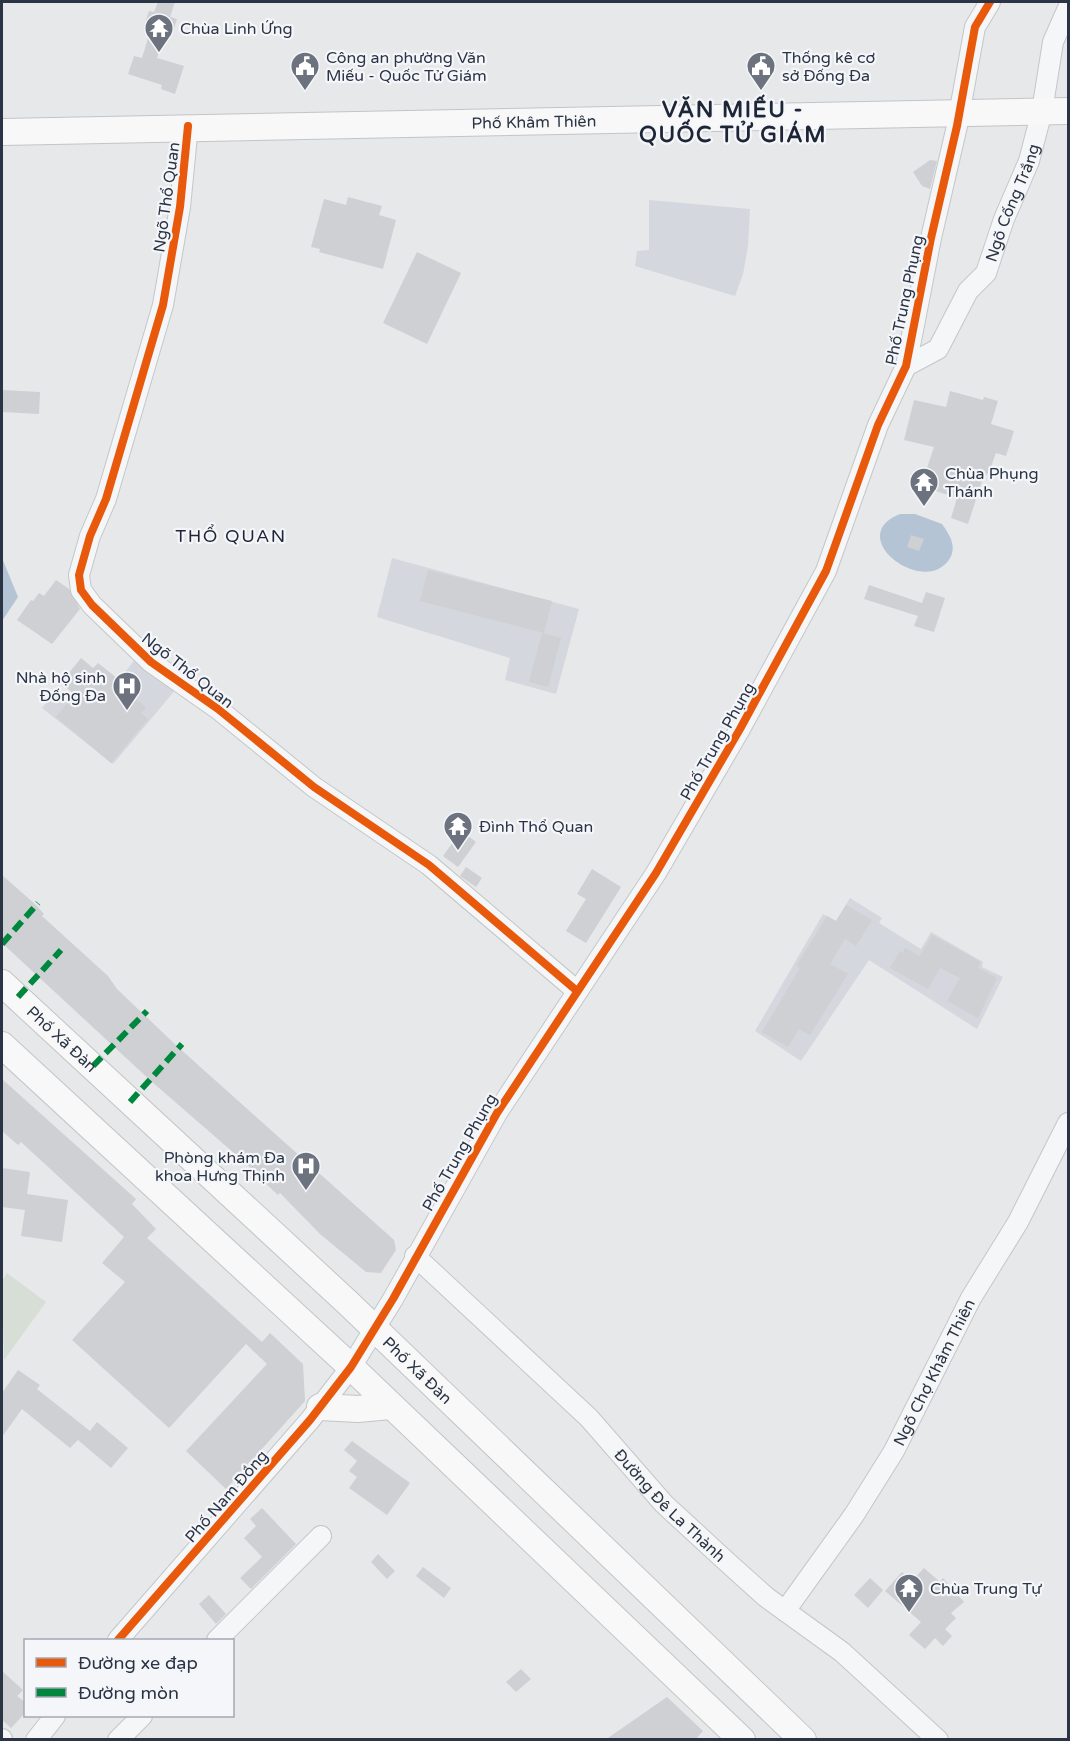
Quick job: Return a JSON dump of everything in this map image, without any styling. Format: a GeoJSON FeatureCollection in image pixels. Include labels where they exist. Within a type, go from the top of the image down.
{"type":"FeatureCollection","features":[{"type":"Feature","properties":{"kind":"main road","name":"Phố Khâm Thiên"},"geometry":{"type":"LineString","coordinates":[[2,132],[188,126],[1068,111]]}},
{"type":"Feature","properties":{"kind":"main road","name":"Phố Xã Đàn"},"geometry":{"type":"LineString","coordinates":[[2,983],[374,1328],[803,1740]]}},
{"type":"Feature","properties":{"kind":"main road"},"geometry":{"type":"LineString","coordinates":[[2,1045],[351,1367],[742,1740]]}},
{"type":"Feature","properties":{"kind":"main road"},"geometry":{"type":"LineString","coordinates":[[320,1407],[358,1409],[390,1406]]}},
{"type":"Feature","properties":{"kind":"street","name":"Phố Trung Phụng"},"geometry":{"type":"LineString","coordinates":[[351,1367],[496,1113],[656,873],[740,729],[826,571],[878,425],[906,366],[931,238],[957,126],[975,27],[990,2]]}},
{"type":"Feature","properties":{"kind":"street","name":"Ngõ Cống Trắng"},"geometry":{"type":"LineString","coordinates":[[906,366],[938,349],[968,291],[986,273],[1004,219],[1029,161],[1042,111],[1053,42],[1068,8]]}},
{"type":"Feature","properties":{"kind":"street","name":"Ngõ Thổ Quan"},"geometry":{"type":"LineString","coordinates":[[188,126],[180,207],[163,305],[106,499],[90,536],[79,575],[81,590],[92,605],[151,662],[218,709],[238,728],[314,787],[429,866],[577,991]]}},
{"type":"Feature","properties":{"kind":"street","name":"Ngõ Chợ Khâm Thiên"},"geometry":{"type":"LineString","coordinates":[[785,1611],[854,1515],[894,1451],[971,1298],[1017,1222],[1068,1124]]}},
{"type":"Feature","properties":{"kind":"street","name":"Đường Đê La Thành"},"geometry":{"type":"LineString","coordinates":[[415,1256],[589,1418],[672,1511],[732,1568],[785,1611],[842,1652],[938,1740]]}},
{"type":"Feature","properties":{"kind":"street","name":"Phố Nam Đồng"},"geometry":{"type":"LineString","coordinates":[[120,1639],[320,1407],[351,1367]]}},
{"type":"Feature","properties":{"kind":"street"},"geometry":{"type":"LineString","coordinates":[[218,1639],[321,1536]]}},
{"type":"Feature","properties":{"kind":"street"},"geometry":{"type":"LineString","coordinates":[[36,1740],[54,1717]]}},
{"type":"Feature","properties":{"kind":"street"},"geometry":{"type":"LineString","coordinates":[[118,1740],[141,1717]]}},
{"type":"Feature","properties":{"kind":"shaded area"},"geometry":{"type":"Polygon","coordinates":[[[649,200],[750,209],[748,247],[743,274],[735,296],[635,266],[637,251],[649,250],[649,200]]]}},
{"type":"Feature","properties":{"kind":"shaded area"},"geometry":{"type":"Polygon","coordinates":[[[392,558],[579,609],[556,694],[505,680],[510,658],[377,617],[392,558]]]}},
{"type":"Feature","properties":{"kind":"shaded area","name":"Nhà hộ sinh Đống Đa"},"geometry":{"type":"Polygon","coordinates":[[[137,657],[177,688],[113,764],[42,708],[58,689],[93,713],[137,657]]]}},
{"type":"Feature","properties":{"kind":"shaded area"},"geometry":{"type":"Polygon","coordinates":[[[850,898],[882,918],[879,923],[921,949],[931,932],[983,962],[982,967],[1003,977],[977,1029],[869,960],[801,1061],[755,1031],[823,914],[836,921],[850,898]]]}},
{"type":"Feature","properties":{"kind":"shaded area"},"geometry":{"type":"Polygon","coordinates":[[[7,1273],[46,1302],[4,1360],[2,1281],[7,1273]]]}},
{"type":"Feature","properties":{"kind":"water"},"geometry":{"type":"Polygon","coordinates":[[[900,514],[915,514],[942,524],[953,549],[950,558],[939,569],[924,572],[908,568],[894,560],[884,549],[880,536],[885,524],[900,514]]]}},
{"type":"Feature","properties":{"kind":"water"},"geometry":{"type":"Polygon","coordinates":[[[2,558],[18,597],[2,621],[2,558]]]}},
{"type":"Feature","properties":{"kind":"building"},"geometry":{"type":"Polygon","coordinates":[[[158,2],[175,2],[170,17],[177,19],[172,34],[165,32],[157,58],[184,66],[175,94],[161,89],[162,85],[128,74],[134,56],[142,58],[151,28],[144,26],[149,11],[154,12],[158,2]]]}},
{"type":"Feature","properties":{"kind":"building"},"geometry":{"type":"Polygon","coordinates":[[[930,160],[937,161],[930,189],[922,186],[913,172],[930,160]]]}},
{"type":"Feature","properties":{"kind":"building"},"geometry":{"type":"Polygon","coordinates":[[[348,197],[382,206],[379,215],[396,220],[383,269],[319,252],[320,249],[311,247],[324,199],[346,205],[348,197]]]}},
{"type":"Feature","properties":{"kind":"building"},"geometry":{"type":"Polygon","coordinates":[[[417,252],[461,273],[427,344],[383,323],[417,252]]]}},
{"type":"Feature","properties":{"kind":"building"},"geometry":{"type":"Polygon","coordinates":[[[2,390],[40,392],[39,414],[2,412],[2,390]]]}},
{"type":"Feature","properties":{"kind":"building"},"geometry":{"type":"Polygon","coordinates":[[[950,391],[983,400],[984,397],[998,401],[991,424],[1014,431],[1006,456],[996,453],[989,472],[983,478],[968,524],[951,518],[957,498],[921,486],[934,447],[904,440],[914,400],[946,407],[950,391]]]}},
{"type":"Feature","properties":{"kind":"building"},"geometry":{"type":"Polygon","coordinates":[[[911,535],[924,539],[919,551],[907,547],[911,535]]]}},
{"type":"Feature","properties":{"kind":"building"},"geometry":{"type":"Polygon","coordinates":[[[428,570],[552,601],[544,633],[420,601],[428,570]]]}},
{"type":"Feature","properties":{"kind":"building"},"geometry":{"type":"Polygon","coordinates":[[[56,580],[69,589],[80,609],[52,644],[17,620],[31,600],[33,601],[39,593],[44,596],[56,580]]]}},
{"type":"Feature","properties":{"kind":"building"},"geometry":{"type":"Polygon","coordinates":[[[869,585],[922,603],[926,592],[945,598],[934,632],[914,626],[918,616],[864,599],[869,585]]]}},
{"type":"Feature","properties":{"kind":"building"},"geometry":{"type":"Polygon","coordinates":[[[542,633],[561,638],[548,687],[529,682],[542,633]]]}},
{"type":"Feature","properties":{"kind":"building"},"geometry":{"type":"Polygon","coordinates":[[[81,658],[93,668],[98,663],[118,679],[111,688],[130,703],[134,698],[146,707],[141,713],[148,719],[111,763],[56,717],[74,694],[61,683],[81,658]]]}},
{"type":"Feature","properties":{"kind":"building","name":"Đình Thổ Quan"},"geometry":{"type":"Polygon","coordinates":[[[461,831],[476,842],[458,867],[443,856],[461,831]]]}},
{"type":"Feature","properties":{"kind":"building"},"geometry":{"type":"Polygon","coordinates":[[[466,867],[482,878],[476,887],[460,876],[466,867]]]}},
{"type":"Feature","properties":{"kind":"building"},"geometry":{"type":"Polygon","coordinates":[[[592,869],[621,887],[586,943],[566,931],[586,899],[577,894],[592,869]]]}},
{"type":"Feature","properties":{"kind":"building"},"geometry":{"type":"Polygon","coordinates":[[[2,875],[36,905],[44,914],[42,916],[108,976],[117,989],[178,1047],[394,1240],[396,1250],[381,1273],[366,1272],[320,1234],[280,1193],[278,1195],[250,1167],[151,1081],[2,943],[2,875]]]}},
{"type":"Feature","properties":{"kind":"building"},"geometry":{"type":"Polygon","coordinates":[[[846,905],[872,920],[856,946],[845,939],[830,964],[848,974],[810,1035],[799,1029],[788,1047],[762,1032],[800,968],[796,966],[827,916],[836,921],[846,905]]]}},
{"type":"Feature","properties":{"kind":"building"},"geometry":{"type":"Polygon","coordinates":[[[932,935],[981,962],[978,968],[997,978],[978,1018],[947,1001],[960,978],[940,968],[928,989],[890,968],[900,951],[903,953],[905,948],[920,956],[932,935]]]}},
{"type":"Feature","properties":{"kind":"building"},"geometry":{"type":"Polygon","coordinates":[[[2,1079],[136,1199],[132,1204],[156,1229],[147,1238],[262,1342],[270,1333],[303,1364],[305,1401],[226,1489],[186,1451],[267,1364],[246,1344],[169,1428],[72,1340],[125,1282],[102,1263],[124,1237],[21,1142],[18,1145],[2,1131],[2,1079]]]}},
{"type":"Feature","properties":{"kind":"building"},"geometry":{"type":"Polygon","coordinates":[[[2,1168],[30,1172],[27,1194],[68,1200],[62,1242],[21,1236],[25,1210],[2,1207],[2,1168]]]}},
{"type":"Feature","properties":{"kind":"building"},"geometry":{"type":"Polygon","coordinates":[[[18,1370],[40,1385],[37,1389],[90,1431],[97,1422],[128,1448],[111,1468],[78,1440],[70,1448],[22,1409],[2,1437],[2,1393],[18,1370]]]}},
{"type":"Feature","properties":{"kind":"building"},"geometry":{"type":"Polygon","coordinates":[[[352,1441],[410,1483],[387,1515],[349,1488],[357,1477],[349,1471],[357,1461],[344,1450],[352,1441]]]}},
{"type":"Feature","properties":{"kind":"building"},"geometry":{"type":"Polygon","coordinates":[[[262,1508],[296,1544],[251,1589],[240,1578],[262,1557],[244,1538],[256,1526],[250,1519],[262,1508]]]}},
{"type":"Feature","properties":{"kind":"building"},"geometry":{"type":"Polygon","coordinates":[[[378,1554],[395,1571],[387,1579],[371,1562],[378,1554]]]}},
{"type":"Feature","properties":{"kind":"building"},"geometry":{"type":"Polygon","coordinates":[[[423,1567],[451,1588],[444,1598],[416,1576],[423,1567]]]}},
{"type":"Feature","properties":{"kind":"building"},"geometry":{"type":"Polygon","coordinates":[[[924,1568],[940,1582],[943,1578],[964,1602],[951,1613],[956,1618],[945,1629],[952,1636],[943,1646],[935,1638],[925,1649],[909,1635],[921,1622],[885,1591],[902,1572],[912,1581],[924,1568]]]}},
{"type":"Feature","properties":{"kind":"building"},"geometry":{"type":"Polygon","coordinates":[[[870,1578],[883,1590],[868,1608],[854,1595],[870,1578]]]}},
{"type":"Feature","properties":{"kind":"building"},"geometry":{"type":"Polygon","coordinates":[[[209,1595],[226,1614],[216,1624],[199,1604],[209,1595]]]}},
{"type":"Feature","properties":{"kind":"building"},"geometry":{"type":"Polygon","coordinates":[[[521,1669],[531,1679],[516,1692],[506,1682],[521,1669]]]}},
{"type":"Feature","properties":{"kind":"building"},"geometry":{"type":"Polygon","coordinates":[[[2,1671],[23,1690],[17,1696],[24,1701],[24,1714],[11,1728],[2,1720],[2,1671]]]}},
{"type":"Feature","properties":{"kind":"building"},"geometry":{"type":"Polygon","coordinates":[[[667,1697],[703,1731],[695,1740],[605,1740],[667,1697]]]}},
{"type":"Feature","properties":{"kind":"marked path"},"geometry":{"type":"LineString","coordinates":[[2,944],[38,903]]}},
{"type":"Feature","properties":{"kind":"marked path"},"geometry":{"type":"LineString","coordinates":[[18,997],[61,950]]}},
{"type":"Feature","properties":{"kind":"marked path"},"geometry":{"type":"LineString","coordinates":[[93,1066],[147,1011]]}},
{"type":"Feature","properties":{"kind":"marked path"},"geometry":{"type":"LineString","coordinates":[[130,1102],[182,1044]]}},
{"type":"Feature","properties":{"kind":"cycle path"},"geometry":{"type":"LineString","coordinates":[[119,1639],[310,1420],[351,1367],[393,1299],[497,1113],[656,873],[740,729],[826,571],[878,425],[906,366],[931,238],[957,126],[975,27],[990,2]]}},
{"type":"Feature","properties":{"kind":"cycle path"},"geometry":{"type":"LineString","coordinates":[[188,126],[180,207],[163,305],[106,499],[90,536],[79,575],[81,590],[92,605],[151,662],[218,709],[314,787],[429,865],[577,991]]}},
{"type":"Feature","properties":{"kind":"place","name":"Chùa Linh Ứng"},"geometry":{"type":"Point","coordinates":[159,54]}},
{"type":"Feature","properties":{"kind":"place","name":"Công an phường Văn Miếu - Quốc Tử Giám"},"geometry":{"type":"Point","coordinates":[305,92]}},
{"type":"Feature","properties":{"kind":"place","name":"Thống kê cơ sở Đống Đa"},"geometry":{"type":"Point","coordinates":[761,92]}},
{"type":"Feature","properties":{"kind":"place","name":"Chùa Phụng Thánh"},"geometry":{"type":"Point","coordinates":[924,508]}},
{"type":"Feature","properties":{"kind":"place","name":"Nhà hộ sinh Đống Đa"},"geometry":{"type":"Point","coordinates":[127,712]}},
{"type":"Feature","properties":{"kind":"place","name":"Đình Thổ Quan"},"geometry":{"type":"Point","coordinates":[458,852]}},
{"type":"Feature","properties":{"kind":"place","name":"Phòng khám Đa khoa Hưng Thịnh"},"geometry":{"type":"Point","coordinates":[306,1192]}},
{"type":"Feature","properties":{"kind":"place","name":"Chùa Trung Tự"},"geometry":{"type":"Point","coordinates":[909,1614]}},
{"type":"Feature","properties":{"kind":"district","name":"VĂN MIẾU - QUỐC TỬ GIÁM"},"geometry":{"type":"Point","coordinates":[733,122]}},
{"type":"Feature","properties":{"kind":"district","name":"THỔ QUAN"},"geometry":{"type":"Point","coordinates":[231,536]}}]}
